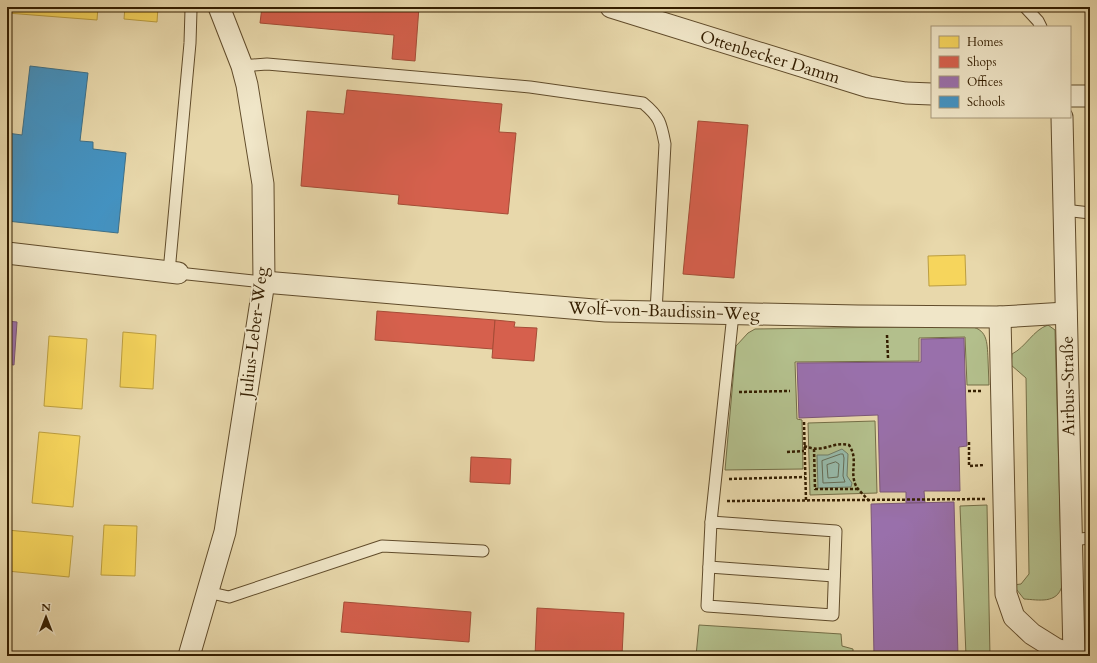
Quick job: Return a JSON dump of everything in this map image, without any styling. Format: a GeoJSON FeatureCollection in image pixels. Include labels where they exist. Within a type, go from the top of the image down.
{"type":"FeatureCollection","features":[{"type":"Feature","properties":{"kind":"street","name":"Julius-Leber-Weg"},"geometry":{"type":"LineString","coordinates":[[188,656],[225,532],[264,282],[263,184],[248,85],[219,7]]}},
{"type":"Feature","properties":{"kind":"street","name":"Ottenbecker Damm"},"geometry":{"type":"LineString","coordinates":[[611,7],[869,87],[906,93],[931,94]]}},
{"type":"Feature","properties":{"kind":"street"},"geometry":{"type":"LineString","coordinates":[[1071,96],[1090,96]]}},
{"type":"Feature","properties":{"kind":"street","name":"Airbus-Straße"},"geometry":{"type":"LineString","coordinates":[[1000,317],[1006,594],[1014,617],[1032,634],[1056,649],[1074,655],[1081,539],[1066,313],[1062,118]]}},
{"type":"Feature","properties":{"kind":"street"},"geometry":{"type":"LineString","coordinates":[[7,253],[173,273]]}},
{"type":"Feature","properties":{"kind":"street","name":"Wolf-von-Baudissin-Weg"},"geometry":{"type":"LineString","coordinates":[[264,282],[606,311],[1000,317],[1066,313]]}},
{"type":"Feature","properties":{"kind":"lane"},"geometry":{"type":"LineString","coordinates":[[1025,7],[1038,20],[1041,26]]}},
{"type":"Feature","properties":{"kind":"lane"},"geometry":{"type":"LineString","coordinates":[[191,10],[190,43],[173,273],[264,282]]}},
{"type":"Feature","properties":{"kind":"lane"},"geometry":{"type":"LineString","coordinates":[[242,66],[267,64],[530,86],[643,103],[653,111],[662,124],[665,144],[656,312]]}},
{"type":"Feature","properties":{"kind":"lane"},"geometry":{"type":"LineString","coordinates":[[1064,210],[1090,213]]}},
{"type":"Feature","properties":{"kind":"lane"},"geometry":{"type":"LineString","coordinates":[[711,522],[836,531],[832,615],[707,606],[711,522],[733,314]]}},
{"type":"Feature","properties":{"kind":"lane"},"geometry":{"type":"LineString","coordinates":[[207,592],[229,597],[382,546],[483,551]]}},
{"type":"Feature","properties":{"kind":"lane"},"geometry":{"type":"LineString","coordinates":[[709,567],[834,576]]}},
{"type":"Feature","properties":{"kind":"path"},"geometry":{"type":"LineString","coordinates":[[887,331],[888,358]]}},
{"type":"Feature","properties":{"kind":"path"},"geometry":{"type":"LineString","coordinates":[[968,391],[984,391]]}},
{"type":"Feature","properties":{"kind":"path"},"geometry":{"type":"LineString","coordinates":[[737,392],[790,392]]}},
{"type":"Feature","properties":{"kind":"path"},"geometry":{"type":"LineString","coordinates":[[804,422],[806,501]]}},
{"type":"Feature","properties":{"kind":"path"},"geometry":{"type":"LineString","coordinates":[[969,442],[969,466],[987,465]]}},
{"type":"Feature","properties":{"kind":"path"},"geometry":{"type":"LineString","coordinates":[[804,446],[814,449],[824,449],[842,443],[849,445],[853,451],[855,461],[853,468],[857,487],[869,501]]}},
{"type":"Feature","properties":{"kind":"path"},"geometry":{"type":"LineString","coordinates":[[814,449],[815,489],[859,489]]}},
{"type":"Feature","properties":{"kind":"path"},"geometry":{"type":"LineString","coordinates":[[787,452],[804,451]]}},
{"type":"Feature","properties":{"kind":"path"},"geometry":{"type":"LineString","coordinates":[[721,479],[805,477]]}},
{"type":"Feature","properties":{"kind":"path"},"geometry":{"type":"LineString","coordinates":[[720,501],[986,499]]}},
{"type":"Feature","properties":{"kind":"green space"},"geometry":{"type":"Polygon","coordinates":[[[1048,325],[1055,330],[1062,586],[1060,592],[1056,596],[1047,600],[1036,600],[1024,599],[1013,585],[1021,584],[1029,574],[1026,378],[1011,365],[1012,354],[1038,331],[1048,325]]]}},
{"type":"Feature","properties":{"kind":"green space"},"geometry":{"type":"Polygon","coordinates":[[[974,327],[979,330],[985,337],[989,385],[967,385],[965,337],[919,338],[919,361],[795,362],[797,419],[802,420],[803,469],[725,470],[736,346],[748,333],[755,329],[974,327]]]}},
{"type":"Feature","properties":{"kind":"green space"},"geometry":{"type":"Polygon","coordinates":[[[875,421],[877,493],[810,495],[808,423],[875,421]]]}},
{"type":"Feature","properties":{"kind":"green space"},"geometry":{"type":"Polygon","coordinates":[[[987,505],[990,656],[966,656],[960,506],[987,505]]]}},
{"type":"Feature","properties":{"kind":"green space"},"geometry":{"type":"Polygon","coordinates":[[[699,625],[841,634],[842,646],[853,649],[853,656],[696,656],[699,625]]]}},
{"type":"Feature","properties":{"kind":"water"},"geometry":{"type":"Polygon","coordinates":[[[842,449],[848,454],[847,476],[852,483],[851,487],[818,488],[817,455],[828,455],[842,449]]]}},
{"type":"Feature","properties":{"kind":"building: Homes"},"geometry":{"type":"Polygon","coordinates":[[[7,7],[98,7],[97,20],[7,13],[7,7]]]}},
{"type":"Feature","properties":{"kind":"building: Homes"},"geometry":{"type":"Polygon","coordinates":[[[125,7],[158,7],[157,22],[124,19],[125,7]]]}},
{"type":"Feature","properties":{"kind":"building: Homes"},"geometry":{"type":"Polygon","coordinates":[[[965,255],[966,285],[929,286],[928,256],[965,255]]]}},
{"type":"Feature","properties":{"kind":"building: Homes"},"geometry":{"type":"Polygon","coordinates":[[[123,332],[156,335],[153,389],[120,387],[123,332]]]}},
{"type":"Feature","properties":{"kind":"building: Homes"},"geometry":{"type":"Polygon","coordinates":[[[49,336],[87,339],[82,409],[44,406],[49,336]]]}},
{"type":"Feature","properties":{"kind":"building: Homes"},"geometry":{"type":"Polygon","coordinates":[[[39,432],[80,436],[73,507],[32,503],[39,432]]]}},
{"type":"Feature","properties":{"kind":"building: Homes"},"geometry":{"type":"Polygon","coordinates":[[[104,525],[137,526],[135,576],[101,575],[104,525]]]}},
{"type":"Feature","properties":{"kind":"building: Homes"},"geometry":{"type":"Polygon","coordinates":[[[7,530],[73,536],[69,577],[7,571],[7,530]]]}},
{"type":"Feature","properties":{"kind":"building: Shops"},"geometry":{"type":"Polygon","coordinates":[[[262,7],[419,7],[415,61],[392,59],[394,35],[260,23],[262,7]]]}},
{"type":"Feature","properties":{"kind":"building: Shops"},"geometry":{"type":"Polygon","coordinates":[[[347,90],[502,104],[499,132],[516,133],[508,214],[398,204],[399,195],[301,186],[307,111],[344,114],[347,90]]]}},
{"type":"Feature","properties":{"kind":"building: Shops"},"geometry":{"type":"Polygon","coordinates":[[[698,121],[748,125],[734,278],[683,274],[698,121]]]}},
{"type":"Feature","properties":{"kind":"building: Shops"},"geometry":{"type":"Polygon","coordinates":[[[377,311],[495,320],[493,349],[375,340],[377,311]]]}},
{"type":"Feature","properties":{"kind":"building: Shops"},"geometry":{"type":"Polygon","coordinates":[[[495,320],[515,322],[514,327],[537,328],[534,361],[492,358],[495,320]]]}},
{"type":"Feature","properties":{"kind":"building: Shops"},"geometry":{"type":"Polygon","coordinates":[[[471,457],[511,459],[510,484],[470,482],[471,457]]]}},
{"type":"Feature","properties":{"kind":"building: Shops"},"geometry":{"type":"Polygon","coordinates":[[[344,602],[471,612],[469,642],[341,632],[344,602]]]}},
{"type":"Feature","properties":{"kind":"building: Shops"},"geometry":{"type":"Polygon","coordinates":[[[537,608],[624,613],[622,656],[535,656],[537,608]]]}},
{"type":"Feature","properties":{"kind":"building: Offices"},"geometry":{"type":"Polygon","coordinates":[[[7,321],[17,322],[14,365],[7,364],[7,321]]]}},
{"type":"Feature","properties":{"kind":"building: Offices"},"geometry":{"type":"Polygon","coordinates":[[[964,338],[967,446],[959,447],[960,491],[924,491],[925,503],[906,503],[906,492],[880,492],[878,415],[799,418],[797,363],[921,362],[921,339],[964,338]]]}},
{"type":"Feature","properties":{"kind":"building: Offices"},"geometry":{"type":"Polygon","coordinates":[[[954,502],[958,656],[874,656],[871,504],[954,502]]]}},
{"type":"Feature","properties":{"kind":"building: Schools"},"geometry":{"type":"Polygon","coordinates":[[[30,66],[88,73],[80,141],[93,142],[93,149],[126,153],[118,233],[7,221],[7,133],[22,135],[30,66]]]}}]}
